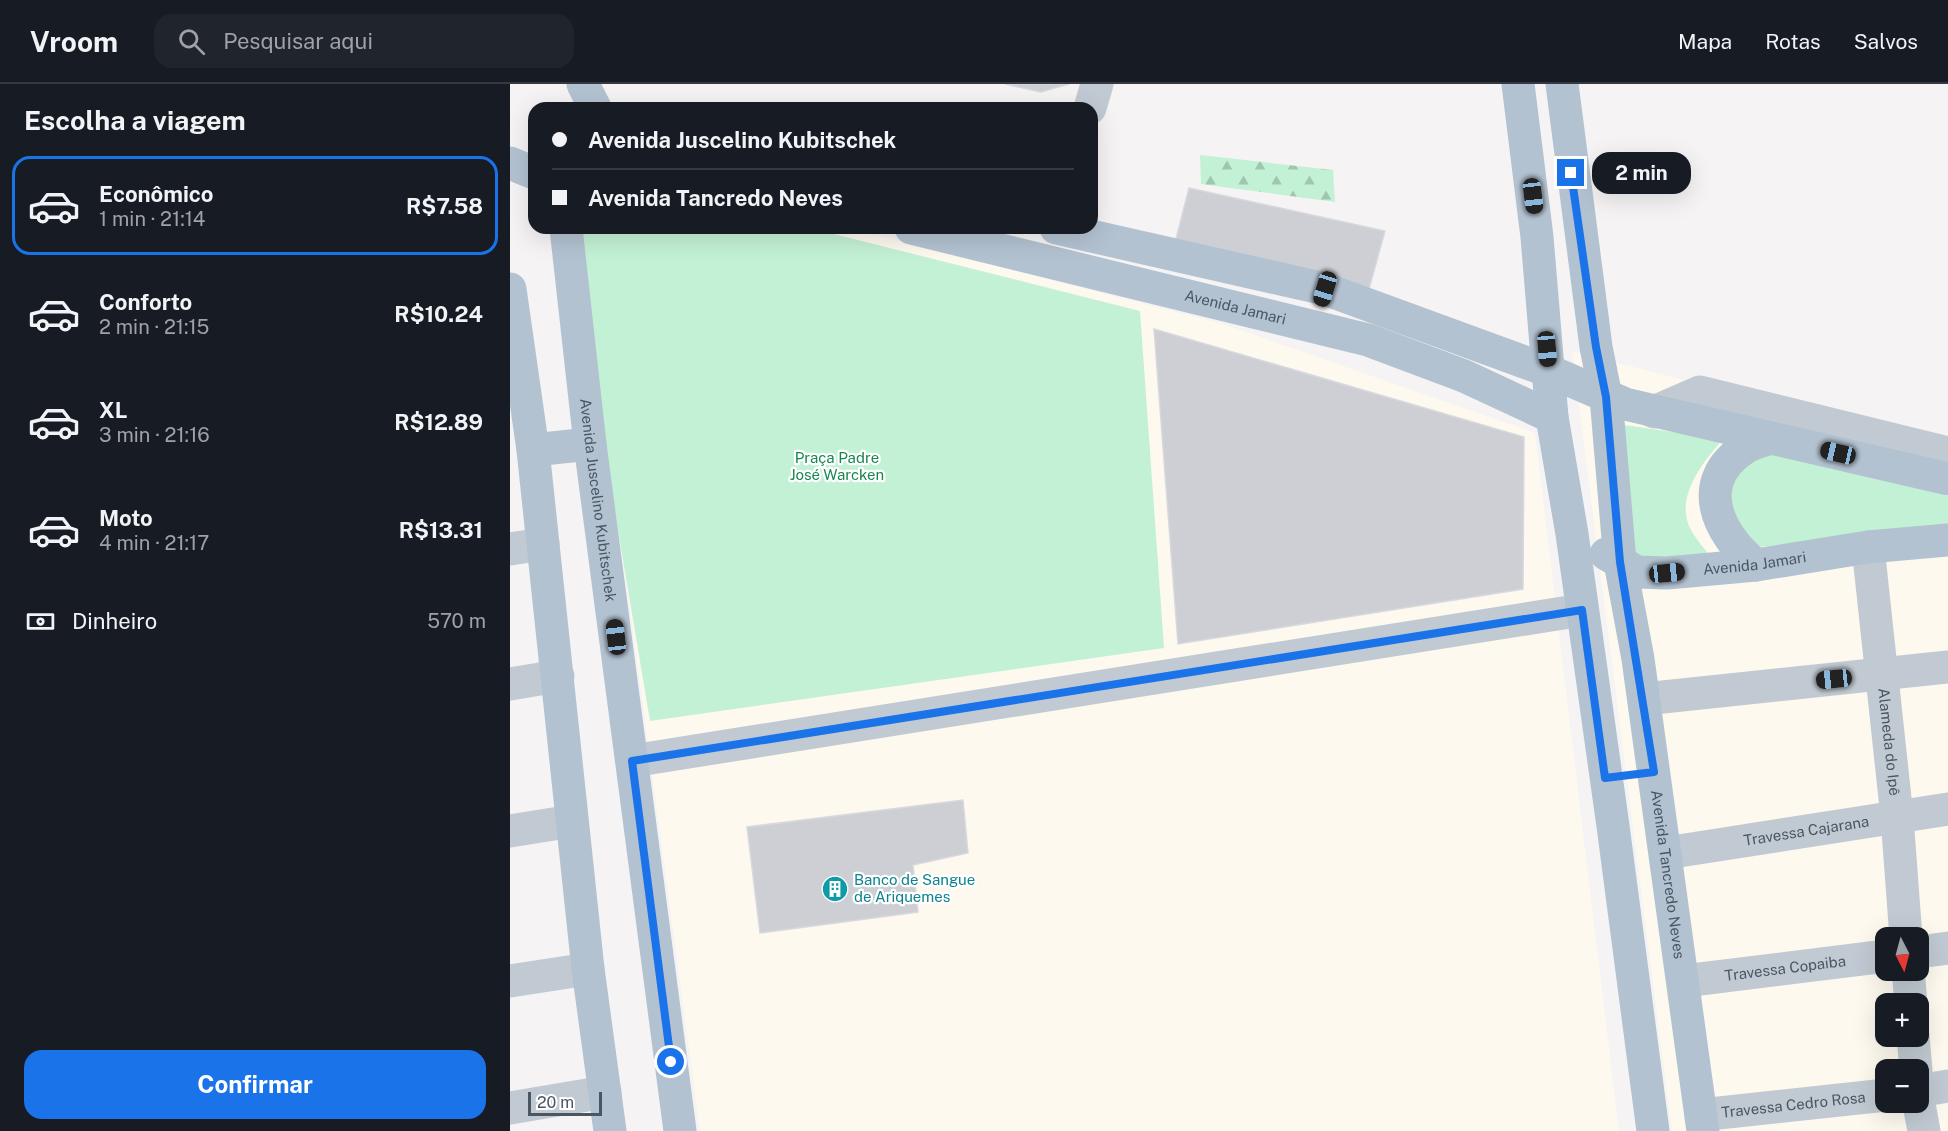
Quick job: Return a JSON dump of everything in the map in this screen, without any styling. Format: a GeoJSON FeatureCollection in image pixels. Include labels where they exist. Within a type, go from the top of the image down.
{"type":"FeatureCollection","features":[{"type":"Feature","properties":{"kind":"main road"},"geometry":{"type":"LineString","coordinates":[[1518,84],[1531,176],[1552,417],[1572,534],[1653,1131]]}},
{"type":"Feature","properties":{"kind":"main road","name":"Avenida Tancredo Neves"},"geometry":{"type":"LineString","coordinates":[[1562,84],[1571,173],[1596,347],[1606,397],[1620,562],[1644,699],[1702,1123]]}},
{"type":"Feature","properties":{"kind":"main road"},"geometry":{"type":"LineString","coordinates":[[510,164],[528,171]]}},
{"type":"Feature","properties":{"kind":"main road"},"geometry":{"type":"LineString","coordinates":[[1531,176],[1571,173]]}},
{"type":"Feature","properties":{"kind":"main road","name":"Avenida Juscelino Kubitschek"},"geometry":{"type":"LineString","coordinates":[[567,234],[590,444],[680,1131]]}},
{"type":"Feature","properties":{"kind":"main road","name":"Avenida Jamari"},"geometry":{"type":"LineString","coordinates":[[936,234],[1307,323],[1368,340],[1464,376],[1552,417]]}},
{"type":"Feature","properties":{"kind":"main road"},"geometry":{"type":"LineString","coordinates":[[1083,234],[1316,286],[1549,371],[1606,397],[1654,412],[1948,479]]}},
{"type":"Feature","properties":{"kind":"main road"},"geometry":{"type":"LineString","coordinates":[[1307,323],[1316,286]]}},
{"type":"Feature","properties":{"kind":"main road"},"geometry":{"type":"LineString","coordinates":[[510,289],[519,404],[533,450],[588,969],[610,1131]]}},
{"type":"Feature","properties":{"kind":"main road"},"geometry":{"type":"LineString","coordinates":[[1756,565],[1737,550],[1723,530],[1715,509],[1716,491],[1720,472],[1745,448],[1771,438]]}},
{"type":"Feature","properties":{"kind":"main road"},"geometry":{"type":"LineString","coordinates":[[533,450],[590,444]]}},
{"type":"Feature","properties":{"kind":"main road","name":"Avenida Jamari"},"geometry":{"type":"LineString","coordinates":[[1572,534],[1628,569],[1649,574],[1756,565],[1868,547],[1948,540]]}},
{"type":"Feature","properties":{"kind":"main road"},"geometry":{"type":"LineString","coordinates":[[1607,789],[1656,783]]}},
{"type":"Feature","properties":{"kind":"street"},"geometry":{"type":"LineString","coordinates":[[1092,102],[1097,84]]}},
{"type":"Feature","properties":{"kind":"street"},"geometry":{"type":"LineString","coordinates":[[1654,412],[1700,392],[1948,453]]}},
{"type":"Feature","properties":{"kind":"street"},"geometry":{"type":"LineString","coordinates":[[510,549],[543,544]]}},
{"type":"Feature","properties":{"kind":"street","name":"Alameda do Ipê"},"geometry":{"type":"LineString","coordinates":[[1868,547],[1897,817],[1905,927]]}},
{"type":"Feature","properties":{"kind":"street"},"geometry":{"type":"LineString","coordinates":[[632,761],[1582,610]]}},
{"type":"Feature","properties":{"kind":"street"},"geometry":{"type":"LineString","coordinates":[[1644,699],[1948,667]]}},
{"type":"Feature","properties":{"kind":"street"},"geometry":{"type":"LineString","coordinates":[[510,684],[558,676]]}},
{"type":"Feature","properties":{"kind":"street","name":"Travessa Cajarana"},"geometry":{"type":"LineString","coordinates":[[1666,853],[1948,809]]}},
{"type":"Feature","properties":{"kind":"street"},"geometry":{"type":"LineString","coordinates":[[510,831],[572,821]]}},
{"type":"Feature","properties":{"kind":"street"},"geometry":{"type":"LineString","coordinates":[[1929,951],[1948,948]]}},
{"type":"Feature","properties":{"kind":"street","name":"Travessa Copaiba"},"geometry":{"type":"LineString","coordinates":[[1684,981],[1875,957]]}},
{"type":"Feature","properties":{"kind":"street"},"geometry":{"type":"LineString","coordinates":[[510,981],[588,969]]}},
{"type":"Feature","properties":{"kind":"street"},"geometry":{"type":"LineString","coordinates":[[1929,1089],[1948,1086]]}},
{"type":"Feature","properties":{"kind":"street"},"geometry":{"type":"LineString","coordinates":[[510,1108],[605,1092]]}},
{"type":"Feature","properties":{"kind":"street","name":"Travessa Cedro Rosa"},"geometry":{"type":"LineString","coordinates":[[1702,1123],[1875,1097]]}},
{"type":"Feature","properties":{"kind":"street"},"geometry":{"type":"LineString","coordinates":[[1921,1113],[1924,1131]]}},
{"type":"Feature","properties":{"kind":"shaded area"},"geometry":{"type":"Polygon","coordinates":[[[580,234],[871,234],[1223,324],[1535,433],[1619,1131],[700,1131],[580,234]]]}},
{"type":"Feature","properties":{"kind":"shaded area"},"geometry":{"type":"Polygon","coordinates":[[[1572,351],[1948,448],[1948,1131],[1672,1131],[1572,351]]]}},
{"type":"Feature","properties":{"kind":"green space"},"geometry":{"type":"Polygon","coordinates":[[[1200,155],[1333,170],[1335,202],[1201,184],[1200,155]]]}},
{"type":"Feature","properties":{"kind":"green space","name":"Praça Padre José Warcken"},"geometry":{"type":"Polygon","coordinates":[[[576,234],[834,234],[1140,311],[1164,648],[650,721],[603,440],[576,234]]]}},
{"type":"Feature","properties":{"kind":"green space"},"geometry":{"type":"Polygon","coordinates":[[[1603,422],[1723,439],[1700,468],[1686,502],[1689,526],[1711,557],[1625,571],[1603,422]]]}},
{"type":"Feature","properties":{"kind":"green space"},"geometry":{"type":"Polygon","coordinates":[[[1768,451],[1948,496],[1948,529],[1748,548],[1730,527],[1732,472],[1768,451]]]}},
{"type":"Feature","properties":{"kind":"building"},"geometry":{"type":"Polygon","coordinates":[[[1005,84],[1069,84],[1041,92],[1005,84]]]}},
{"type":"Feature","properties":{"kind":"building"},"geometry":{"type":"Polygon","coordinates":[[[1189,188],[1385,231],[1369,289],[1175,243],[1189,188]]]}},
{"type":"Feature","properties":{"kind":"building"},"geometry":{"type":"Polygon","coordinates":[[[1154,329],[1524,437],[1523,589],[1178,644],[1154,329]]]}},
{"type":"Feature","properties":{"kind":"building","name":"Banco de Sangue de Ariquemes"},"geometry":{"type":"Polygon","coordinates":[[[963,800],[968,853],[913,865],[918,912],[760,933],[747,827],[963,800]]]}},
{"type":"Feature","properties":{"kind":"place","name":"Banco de Sangue de Ariquemes"},"geometry":{"type":"Point","coordinates":[835,889]}},
{"type":"Feature","properties":{"kind":"route"},"geometry":{"type":"LineString","coordinates":[[671,1062],[632,761],[1582,610],[1605,778],[1654,772],[1638,659],[1620,562],[1606,397],[1596,347],[1571,173]]}}]}
